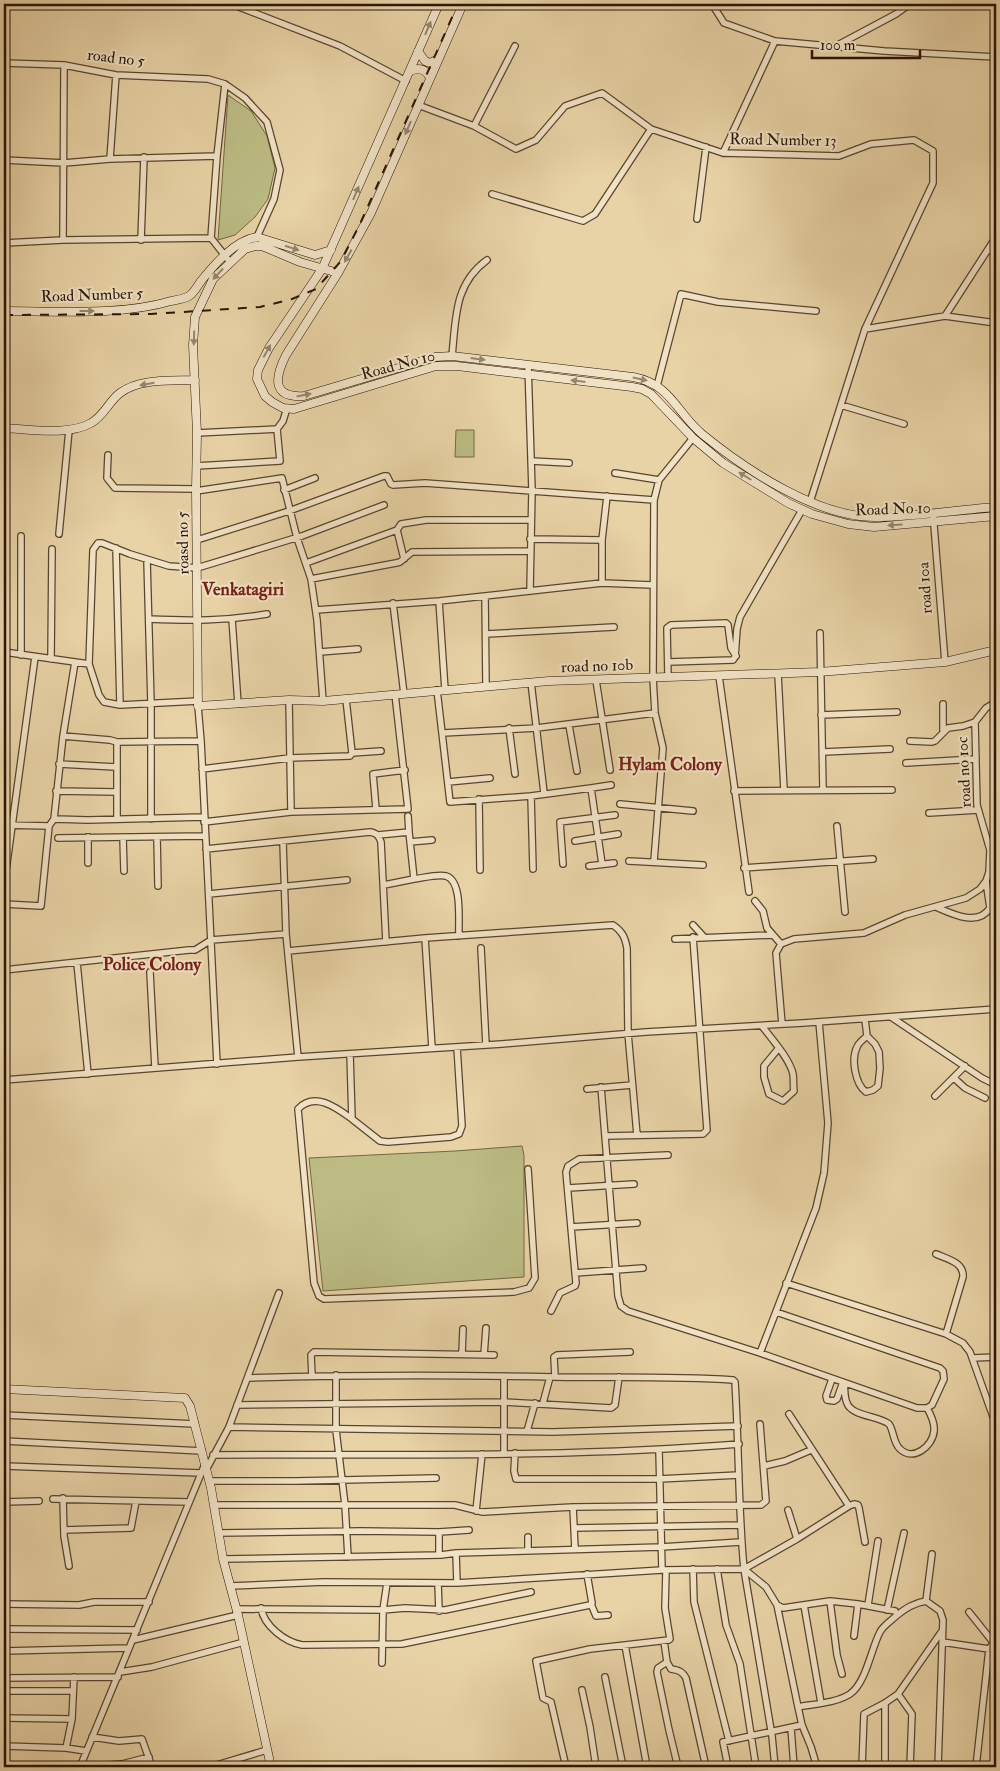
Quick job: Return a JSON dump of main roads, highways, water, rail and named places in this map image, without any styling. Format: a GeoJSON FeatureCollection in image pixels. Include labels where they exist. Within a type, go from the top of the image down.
{"type":"FeatureCollection","features":[{"type":"Feature","properties":{"kind":"main road"},"geometry":{"type":"LineString","coordinates":[[322,269],[439,4]]}},
{"type":"Feature","properties":{"kind":"main road","name":"Road No 10"},"geometry":{"type":"LineString","coordinates":[[463,4],[371,213],[338,273],[279,369],[277,379],[279,388],[284,394],[292,397],[304,396],[426,358],[452,356],[633,377],[657,386],[700,431],[723,451],[793,494],[810,502],[850,515],[874,517],[996,507]]}},
{"type":"Feature","properties":{"kind":"main road"},"geometry":{"type":"LineString","coordinates":[[418,51],[424,61],[430,63],[438,60]]}},
{"type":"Feature","properties":{"kind":"main road"},"geometry":{"type":"LineString","coordinates":[[410,71],[421,69],[430,78]]}},
{"type":"Feature","properties":{"kind":"main road"},"geometry":{"type":"LineString","coordinates":[[331,250],[314,255],[257,237],[249,238],[241,242],[227,258],[203,298],[190,296],[203,279],[227,258],[255,246],[262,246],[300,262],[338,273]]}},
{"type":"Feature","properties":{"kind":"main road","name":"Road No 10"},"geometry":{"type":"LineString","coordinates":[[322,269],[268,348],[258,370],[257,379],[266,396],[272,402],[287,408],[304,407],[436,366],[457,366],[632,387],[648,391],[693,438],[723,463],[788,503],[827,519],[874,527],[996,516]]}},
{"type":"Feature","properties":{"kind":"main road","name":"Road Number 5"},"geometry":{"type":"LineString","coordinates":[[4,311],[112,311],[155,306],[190,296]]}},
{"type":"Feature","properties":{"kind":"main road","name":"roasd no 5"},"geometry":{"type":"LineString","coordinates":[[198,703],[197,432],[193,345],[194,317],[203,298]]}},
{"type":"Feature","properties":{"kind":"main road"},"geometry":{"type":"LineString","coordinates":[[4,428],[69,430],[91,424],[101,416],[119,393],[133,386],[151,382],[195,380]]}},
{"type":"Feature","properties":{"kind":"main road","name":"road no 10b"},"geometry":{"type":"LineString","coordinates":[[198,703],[238,704],[289,700],[323,701],[531,682],[819,672],[944,662],[996,650]]}},
{"type":"Feature","properties":{"kind":"main road"},"geometry":{"type":"LineString","coordinates":[[4,1389],[185,1398],[190,1406],[202,1451],[204,1469],[209,1481],[223,1559],[244,1642],[271,1767]]}},
{"type":"Feature","properties":{"kind":"railway"},"geometry":{"type":"LineString","coordinates":[[4,315],[151,314],[260,307],[292,299],[316,289],[341,261],[360,224],[458,4]]}},
{"type":"Feature","properties":{"kind":"district","name":"Venkatagiri"},"geometry":{"type":"Point","coordinates":[243,589]}},
{"type":"Feature","properties":{"kind":"district","name":"Hylam Colony"},"geometry":{"type":"Point","coordinates":[670,764]}},
{"type":"Feature","properties":{"kind":"district","name":"Police Colony"},"geometry":{"type":"Point","coordinates":[152,964]}}]}
